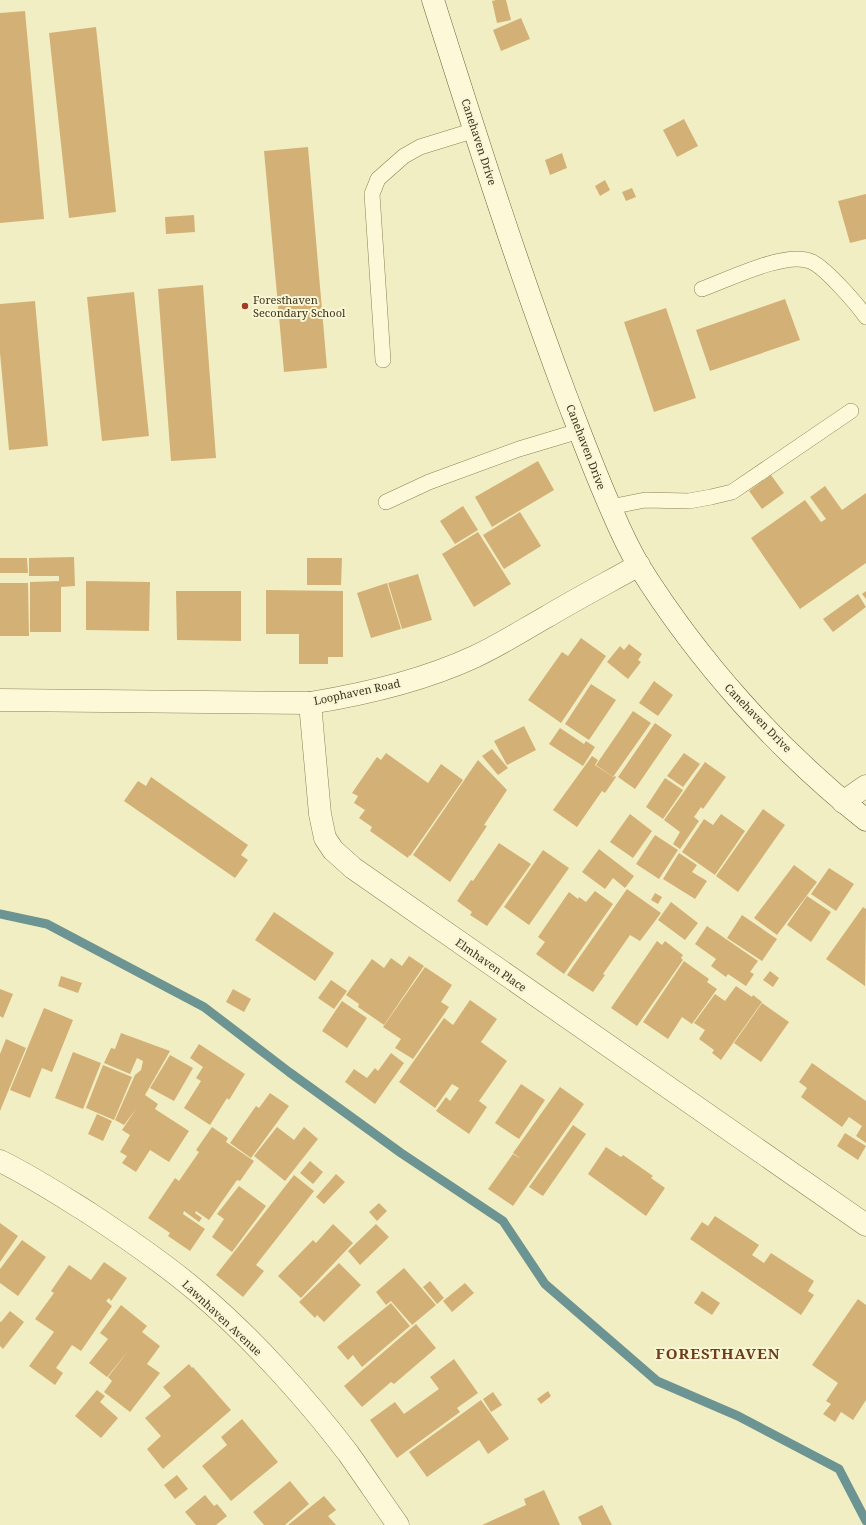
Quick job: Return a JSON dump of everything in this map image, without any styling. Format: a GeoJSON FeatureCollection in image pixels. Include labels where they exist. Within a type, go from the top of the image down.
{"type":"FeatureCollection","features":[{"type":"Feature","properties":{"kind":"street","name":"Canehaven Drive"},"geometry":{"type":"LineString","coordinates":[[433,0],[474,130],[547,346],[596,477],[639,565],[718,676],[769,733],[843,802],[866,820]]}},
{"type":"Feature","properties":{"kind":"street","name":"Loophaven Road"},"geometry":{"type":"LineString","coordinates":[[0,700],[310,703],[384,688],[437,672],[510,640],[548,616],[639,565]]}},
{"type":"Feature","properties":{"kind":"street","name":"Elmhaven Place"},"geometry":{"type":"LineString","coordinates":[[310,703],[320,814],[325,838],[333,850],[352,868],[866,1225]]}},
{"type":"Feature","properties":{"kind":"street"},"geometry":{"type":"LineString","coordinates":[[843,802],[866,786]]}},
{"type":"Feature","properties":{"kind":"street","name":"Lawnhaven Avenue"},"geometry":{"type":"LineString","coordinates":[[0,1161],[53,1190],[114,1229],[205,1298],[292,1386],[347,1453],[398,1525]]}},
{"type":"Feature","properties":{"kind":"lane"},"geometry":{"type":"LineString","coordinates":[[383,360],[372,194],[378,179],[404,156],[420,147],[474,130]]}},
{"type":"Feature","properties":{"kind":"lane"},"geometry":{"type":"LineString","coordinates":[[702,289],[771,263],[794,259],[810,261],[825,272],[858,306],[866,317]]}},
{"type":"Feature","properties":{"kind":"lane"},"geometry":{"type":"LineString","coordinates":[[610,507],[645,500],[689,501],[732,492],[851,411]]}},
{"type":"Feature","properties":{"kind":"lane"},"geometry":{"type":"LineString","coordinates":[[386,502],[435,480],[519,449],[579,431]]}},
{"type":"Feature","properties":{"kind":"building"},"geometry":{"type":"Polygon","coordinates":[[[506,0],[511,20],[497,23],[492,1],[506,0]]]}},
{"type":"Feature","properties":{"kind":"building"},"geometry":{"type":"Polygon","coordinates":[[[25,11],[44,219],[0,223],[0,13],[25,11]]]}},
{"type":"Feature","properties":{"kind":"building"},"geometry":{"type":"Polygon","coordinates":[[[521,18],[530,39],[501,51],[493,30],[521,18]]]}},
{"type":"Feature","properties":{"kind":"building"},"geometry":{"type":"Polygon","coordinates":[[[96,27],[116,212],[69,218],[49,33],[96,27]]]}},
{"type":"Feature","properties":{"kind":"building"},"geometry":{"type":"Polygon","coordinates":[[[684,119],[698,146],[677,157],[663,130],[684,119]]]}},
{"type":"Feature","properties":{"kind":"building"},"geometry":{"type":"Polygon","coordinates":[[[308,147],[327,368],[284,372],[264,151],[308,147]]]}},
{"type":"Feature","properties":{"kind":"building"},"geometry":{"type":"Polygon","coordinates":[[[562,153],[567,168],[550,175],[545,160],[562,153]]]}},
{"type":"Feature","properties":{"kind":"building"},"geometry":{"type":"Polygon","coordinates":[[[605,180],[610,190],[600,196],[595,186],[605,180]]]}},
{"type":"Feature","properties":{"kind":"building"},"geometry":{"type":"Polygon","coordinates":[[[632,188],[636,197],[626,201],[622,192],[632,188]]]}},
{"type":"Feature","properties":{"kind":"building"},"geometry":{"type":"Polygon","coordinates":[[[866,194],[866,239],[850,243],[838,201],[866,194]]]}},
{"type":"Feature","properties":{"kind":"building"},"geometry":{"type":"Polygon","coordinates":[[[194,215],[195,232],[166,234],[165,217],[194,215]]]}},
{"type":"Feature","properties":{"kind":"building"},"geometry":{"type":"Polygon","coordinates":[[[203,285],[216,458],[171,461],[158,289],[203,285]]]}},
{"type":"Feature","properties":{"kind":"building"},"geometry":{"type":"Polygon","coordinates":[[[134,292],[149,436],[102,441],[87,297],[134,292]]]}},
{"type":"Feature","properties":{"kind":"building"},"geometry":{"type":"Polygon","coordinates":[[[785,299],[800,340],[710,371],[696,330],[785,299]]]}},
{"type":"Feature","properties":{"kind":"building"},"geometry":{"type":"Polygon","coordinates":[[[35,301],[48,446],[9,450],[0,353],[0,304],[35,301]]]}},
{"type":"Feature","properties":{"kind":"building"},"geometry":{"type":"Polygon","coordinates":[[[666,308],[696,398],[654,412],[624,322],[666,308]]]}},
{"type":"Feature","properties":{"kind":"building"},"geometry":{"type":"Polygon","coordinates":[[[538,461],[554,490],[492,527],[475,497],[538,461]]]}},
{"type":"Feature","properties":{"kind":"building"},"geometry":{"type":"Polygon","coordinates":[[[771,475],[784,493],[762,509],[749,491],[771,475]]]}},
{"type":"Feature","properties":{"kind":"building"},"geometry":{"type":"Polygon","coordinates":[[[825,486],[842,510],[866,493],[866,563],[800,609],[751,538],[805,500],[821,522],[826,519],[810,497],[825,486]]]}},
{"type":"Feature","properties":{"kind":"building"},"geometry":{"type":"Polygon","coordinates":[[[463,506],[478,530],[455,544],[440,521],[463,506]]]}},
{"type":"Feature","properties":{"kind":"building"},"geometry":{"type":"Polygon","coordinates":[[[520,512],[541,546],[504,569],[483,535],[520,512]]]}},
{"type":"Feature","properties":{"kind":"building"},"geometry":{"type":"Polygon","coordinates":[[[478,532],[511,584],[474,607],[442,554],[478,532]]]}},
{"type":"Feature","properties":{"kind":"building"},"geometry":{"type":"Polygon","coordinates":[[[74,557],[75,586],[61,587],[61,632],[30,632],[30,582],[61,581],[59,581],[59,576],[29,576],[29,558],[74,557]]]}},
{"type":"Feature","properties":{"kind":"building"},"geometry":{"type":"Polygon","coordinates":[[[0,558],[27,558],[28,573],[0,573],[0,558]]]}},
{"type":"Feature","properties":{"kind":"building"},"geometry":{"type":"Polygon","coordinates":[[[307,558],[342,558],[341,585],[307,585],[307,558]]]}},
{"type":"Feature","properties":{"kind":"building"},"geometry":{"type":"Polygon","coordinates":[[[418,574],[432,620],[402,629],[388,583],[418,574]]]}},
{"type":"Feature","properties":{"kind":"building"},"geometry":{"type":"Polygon","coordinates":[[[86,581],[150,582],[149,631],[86,630],[86,581]]]}},
{"type":"Feature","properties":{"kind":"building"},"geometry":{"type":"Polygon","coordinates":[[[0,583],[28,583],[29,636],[0,636],[0,583]]]}},
{"type":"Feature","properties":{"kind":"building"},"geometry":{"type":"Polygon","coordinates":[[[387,583],[401,629],[371,638],[357,593],[387,583]]]}},
{"type":"Feature","properties":{"kind":"building"},"geometry":{"type":"Polygon","coordinates":[[[266,590],[343,591],[343,657],[328,657],[328,664],[299,664],[299,634],[266,634],[266,590]]]}},
{"type":"Feature","properties":{"kind":"building"},"geometry":{"type":"Polygon","coordinates":[[[176,591],[241,591],[241,641],[177,640],[176,591]]]}},
{"type":"Feature","properties":{"kind":"building"},"geometry":{"type":"Polygon","coordinates":[[[866,591],[866,599],[862,594],[866,591]]]}},
{"type":"Feature","properties":{"kind":"building"},"geometry":{"type":"Polygon","coordinates":[[[858,594],[866,607],[833,632],[823,619],[858,594]]]}},
{"type":"Feature","properties":{"kind":"building"},"geometry":{"type":"Polygon","coordinates":[[[581,638],[606,656],[561,723],[528,700],[562,652],[568,656],[581,638]]]}},
{"type":"Feature","properties":{"kind":"building"},"geometry":{"type":"Polygon","coordinates":[[[629,644],[642,654],[638,660],[641,662],[628,679],[607,662],[620,646],[624,650],[629,644]]]}},
{"type":"Feature","properties":{"kind":"building"},"geometry":{"type":"Polygon","coordinates":[[[654,681],[673,695],[658,716],[639,703],[654,681]]]}},
{"type":"Feature","properties":{"kind":"building"},"geometry":{"type":"Polygon","coordinates":[[[591,684],[616,700],[589,740],[565,724],[591,684]]]}},
{"type":"Feature","properties":{"kind":"building"},"geometry":{"type":"Polygon","coordinates":[[[633,711],[651,723],[613,777],[596,765],[633,711]]]}},
{"type":"Feature","properties":{"kind":"building"},"geometry":{"type":"Polygon","coordinates":[[[655,723],[672,735],[635,789],[618,777],[655,723]]]}},
{"type":"Feature","properties":{"kind":"building"},"geometry":{"type":"Polygon","coordinates":[[[524,726],[536,750],[507,765],[494,741],[524,726]]]}},
{"type":"Feature","properties":{"kind":"building"},"geometry":{"type":"Polygon","coordinates":[[[560,728],[584,744],[586,741],[595,747],[583,766],[549,744],[560,728]]]}},
{"type":"Feature","properties":{"kind":"building"},"geometry":{"type":"Polygon","coordinates":[[[492,749],[508,768],[498,775],[482,756],[492,749]]]}},
{"type":"Feature","properties":{"kind":"building"},"geometry":{"type":"Polygon","coordinates":[[[386,753],[428,783],[441,764],[463,780],[408,858],[370,831],[372,827],[359,818],[365,810],[354,803],[358,796],[352,793],[377,757],[381,760],[386,753]]]}},
{"type":"Feature","properties":{"kind":"building"},"geometry":{"type":"Polygon","coordinates":[[[684,753],[700,764],[683,787],[667,776],[684,753]]]}},
{"type":"Feature","properties":{"kind":"building"},"geometry":{"type":"Polygon","coordinates":[[[592,756],[598,760],[595,765],[613,777],[612,778],[615,776],[616,777],[605,793],[602,791],[577,827],[553,810],[592,756]]]}},
{"type":"Feature","properties":{"kind":"building"},"geometry":{"type":"Polygon","coordinates":[[[478,760],[507,790],[484,825],[487,826],[450,882],[413,855],[478,760]]]}},
{"type":"Feature","properties":{"kind":"building"},"geometry":{"type":"Polygon","coordinates":[[[705,762],[726,777],[703,809],[701,807],[694,817],[699,821],[680,849],[673,844],[680,832],[664,820],[705,762]]]}},
{"type":"Feature","properties":{"kind":"building"},"geometry":{"type":"Polygon","coordinates":[[[151,777],[248,845],[241,855],[248,860],[235,878],[124,801],[138,781],[146,786],[151,777]]]}},
{"type":"Feature","properties":{"kind":"building"},"geometry":{"type":"Polygon","coordinates":[[[665,778],[683,790],[663,819],[646,807],[665,778]]]}},
{"type":"Feature","properties":{"kind":"building"},"geometry":{"type":"Polygon","coordinates":[[[763,809],[785,825],[738,892],[716,876],[763,809]]]}},
{"type":"Feature","properties":{"kind":"building"},"geometry":{"type":"Polygon","coordinates":[[[630,814],[652,831],[633,858],[610,842],[630,814]]]}},
{"type":"Feature","properties":{"kind":"building"},"geometry":{"type":"Polygon","coordinates":[[[721,814],[745,831],[715,875],[682,852],[704,819],[713,825],[721,814]]]}},
{"type":"Feature","properties":{"kind":"building"},"geometry":{"type":"Polygon","coordinates":[[[655,835],[678,850],[659,879],[636,864],[655,835]]]}},
{"type":"Feature","properties":{"kind":"building"},"geometry":{"type":"Polygon","coordinates":[[[499,843],[531,864],[487,926],[470,915],[472,912],[457,901],[471,880],[473,881],[499,843]]]}},
{"type":"Feature","properties":{"kind":"building"},"geometry":{"type":"Polygon","coordinates":[[[599,849],[634,876],[625,888],[613,878],[605,889],[582,872],[599,849]]]}},
{"type":"Feature","properties":{"kind":"building"},"geometry":{"type":"Polygon","coordinates":[[[543,850],[569,868],[529,925],[504,907],[543,850]]]}},
{"type":"Feature","properties":{"kind":"building"},"geometry":{"type":"Polygon","coordinates":[[[679,853],[697,865],[692,872],[707,881],[695,899],[663,879],[679,853]]]}},
{"type":"Feature","properties":{"kind":"building"},"geometry":{"type":"Polygon","coordinates":[[[794,865],[817,882],[777,935],[754,918],[794,865]]]}},
{"type":"Feature","properties":{"kind":"building"},"geometry":{"type":"Polygon","coordinates":[[[829,868],[854,884],[836,911],[811,894],[829,868]]]}},
{"type":"Feature","properties":{"kind":"building"},"geometry":{"type":"Polygon","coordinates":[[[627,889],[661,913],[640,941],[630,935],[603,974],[605,975],[593,992],[567,975],[627,889]]]}},
{"type":"Feature","properties":{"kind":"building"},"geometry":{"type":"Polygon","coordinates":[[[595,891],[613,904],[564,974],[536,954],[545,942],[538,937],[569,892],[578,899],[579,897],[586,902],[595,891]]]}},
{"type":"Feature","properties":{"kind":"building"},"geometry":{"type":"Polygon","coordinates":[[[655,893],[662,897],[658,904],[651,900],[655,893]]]}},
{"type":"Feature","properties":{"kind":"building"},"geometry":{"type":"Polygon","coordinates":[[[807,896],[831,912],[811,942],[787,925],[807,896]]]}},
{"type":"Feature","properties":{"kind":"building"},"geometry":{"type":"Polygon","coordinates":[[[671,902],[698,923],[685,940],[658,920],[671,902]]]}},
{"type":"Feature","properties":{"kind":"building"},"geometry":{"type":"Polygon","coordinates":[[[863,907],[866,909],[865,986],[826,959],[863,907]]]}},
{"type":"Feature","properties":{"kind":"building"},"geometry":{"type":"Polygon","coordinates":[[[274,912],[334,953],[315,981],[255,940],[274,912]]]}},
{"type":"Feature","properties":{"kind":"building"},"geometry":{"type":"Polygon","coordinates":[[[742,915],[777,939],[762,961],[727,938],[742,915]]]}},
{"type":"Feature","properties":{"kind":"building"},"geometry":{"type":"Polygon","coordinates":[[[707,926],[758,961],[750,972],[754,974],[746,986],[728,974],[726,977],[711,966],[716,959],[695,944],[707,926]]]}},
{"type":"Feature","properties":{"kind":"building"},"geometry":{"type":"Polygon","coordinates":[[[657,941],[662,945],[665,941],[683,955],[681,958],[683,960],[637,1026],[611,1008],[657,941]]]}},
{"type":"Feature","properties":{"kind":"building"},"geometry":{"type":"Polygon","coordinates":[[[409,956],[424,966],[384,1025],[358,1007],[359,1004],[346,995],[372,959],[384,968],[391,958],[402,966],[409,956]]]}},
{"type":"Feature","properties":{"kind":"building"},"geometry":{"type":"Polygon","coordinates":[[[684,961],[709,979],[707,982],[717,989],[692,1024],[682,1017],[668,1039],[643,1022],[684,961]]]}},
{"type":"Feature","properties":{"kind":"building"},"geometry":{"type":"Polygon","coordinates":[[[425,967],[452,985],[441,1002],[449,1007],[413,1059],[395,1048],[401,1039],[383,1027],[425,967]]]}},
{"type":"Feature","properties":{"kind":"building"},"geometry":{"type":"Polygon","coordinates":[[[770,971],[779,978],[773,987],[763,980],[770,971]]]}},
{"type":"Feature","properties":{"kind":"building"},"geometry":{"type":"Polygon","coordinates":[[[61,976],[82,983],[78,993],[58,986],[61,976]]]}},
{"type":"Feature","properties":{"kind":"building"},"geometry":{"type":"Polygon","coordinates":[[[331,980],[347,991],[334,1009],[318,998],[331,980]]]}},
{"type":"Feature","properties":{"kind":"building"},"geometry":{"type":"Polygon","coordinates":[[[736,986],[752,997],[753,995],[762,1002],[721,1060],[712,1053],[714,1050],[699,1039],[705,1030],[694,1023],[715,994],[725,1001],[736,986]]]}},
{"type":"Feature","properties":{"kind":"building"},"geometry":{"type":"Polygon","coordinates":[[[0,989],[13,994],[3,1018],[0,1016],[0,989]]]}},
{"type":"Feature","properties":{"kind":"building"},"geometry":{"type":"Polygon","coordinates":[[[233,989],[251,999],[244,1012],[226,1002],[233,989]]]}},
{"type":"Feature","properties":{"kind":"building"},"geometry":{"type":"Polygon","coordinates":[[[470,1000],[497,1019],[481,1042],[507,1061],[479,1101],[487,1107],[469,1134],[436,1111],[446,1097],[450,1101],[459,1088],[452,1084],[435,1108],[399,1082],[444,1018],[453,1025],[470,1000]]]}},
{"type":"Feature","properties":{"kind":"building"},"geometry":{"type":"Polygon","coordinates":[[[342,1001],[367,1018],[347,1048],[322,1031],[342,1001]]]}},
{"type":"Feature","properties":{"kind":"building"},"geometry":{"type":"Polygon","coordinates":[[[762,1003],[789,1022],[761,1062],[734,1043],[762,1003]]]}},
{"type":"Feature","properties":{"kind":"building"},"geometry":{"type":"Polygon","coordinates":[[[44,1008],[73,1020],[52,1072],[42,1068],[30,1098],[10,1090],[44,1008]]]}},
{"type":"Feature","properties":{"kind":"building"},"geometry":{"type":"Polygon","coordinates":[[[121,1033],[170,1051],[145,1095],[158,1104],[155,1109],[189,1131],[169,1162],[150,1150],[136,1172],[122,1163],[127,1156],[120,1152],[130,1135],[122,1130],[136,1109],[124,1125],[115,1120],[135,1075],[141,1070],[143,1061],[137,1058],[130,1074],[104,1063],[111,1048],[115,1049],[121,1033]]]}},
{"type":"Feature","properties":{"kind":"building"},"geometry":{"type":"Polygon","coordinates":[[[6,1039],[26,1048],[0,1111],[0,1054],[6,1039]]]}},
{"type":"Feature","properties":{"kind":"building"},"geometry":{"type":"Polygon","coordinates":[[[199,1044],[245,1074],[229,1100],[227,1098],[210,1125],[184,1108],[201,1081],[196,1078],[203,1067],[190,1058],[199,1044]]]}},
{"type":"Feature","properties":{"kind":"building"},"geometry":{"type":"Polygon","coordinates":[[[73,1052],[101,1063],[83,1109],[55,1098],[73,1052]]]}},
{"type":"Feature","properties":{"kind":"building"},"geometry":{"type":"Polygon","coordinates":[[[391,1053],[404,1063],[375,1104],[345,1082],[354,1069],[367,1078],[375,1068],[378,1071],[391,1053]]]}},
{"type":"Feature","properties":{"kind":"building"},"geometry":{"type":"Polygon","coordinates":[[[170,1055],[193,1068],[174,1101],[150,1088],[170,1055]]]}},
{"type":"Feature","properties":{"kind":"building"},"geometry":{"type":"Polygon","coordinates":[[[812,1063],[866,1101],[866,1143],[856,1136],[862,1126],[849,1117],[842,1127],[801,1097],[807,1088],[799,1082],[812,1063]]]}},
{"type":"Feature","properties":{"kind":"building"},"geometry":{"type":"Polygon","coordinates":[[[103,1065],[132,1077],[114,1120],[86,1108],[103,1065]]]}},
{"type":"Feature","properties":{"kind":"building"},"geometry":{"type":"Polygon","coordinates":[[[521,1084],[545,1100],[519,1139],[495,1123],[521,1084]]]}},
{"type":"Feature","properties":{"kind":"building"},"geometry":{"type":"Polygon","coordinates":[[[560,1087],[584,1104],[513,1206],[488,1189],[513,1154],[521,1159],[513,1153],[560,1087]]]}},
{"type":"Feature","properties":{"kind":"building"},"geometry":{"type":"Polygon","coordinates":[[[270,1093],[289,1106],[251,1158],[230,1143],[256,1106],[259,1108],[270,1093]]]}},
{"type":"Feature","properties":{"kind":"building"},"geometry":{"type":"Polygon","coordinates":[[[97,1114],[112,1121],[103,1141],[88,1134],[97,1114]]]}},
{"type":"Feature","properties":{"kind":"building"},"geometry":{"type":"Polygon","coordinates":[[[573,1125],[586,1134],[543,1196],[529,1187],[573,1125]]]}},
{"type":"Feature","properties":{"kind":"building"},"geometry":{"type":"Polygon","coordinates":[[[212,1127],[228,1138],[226,1142],[254,1161],[240,1181],[237,1180],[209,1220],[196,1211],[195,1213],[202,1218],[199,1222],[184,1211],[183,1214],[205,1229],[190,1251],[168,1236],[170,1233],[148,1218],[175,1178],[179,1181],[199,1152],[196,1150],[212,1127]]]}},
{"type":"Feature","properties":{"kind":"building"},"geometry":{"type":"Polygon","coordinates":[[[277,1127],[294,1140],[304,1127],[318,1139],[285,1181],[254,1156],[277,1127]]]}},
{"type":"Feature","properties":{"kind":"building"},"geometry":{"type":"Polygon","coordinates":[[[845,1133],[866,1146],[858,1160],[837,1146],[845,1133]]]}},
{"type":"Feature","properties":{"kind":"building"},"geometry":{"type":"Polygon","coordinates":[[[606,1147],[621,1157],[623,1155],[653,1176],[651,1178],[665,1188],[646,1216],[588,1174],[606,1147]]]}},
{"type":"Feature","properties":{"kind":"building"},"geometry":{"type":"Polygon","coordinates":[[[310,1161],[323,1172],[313,1184],[300,1173],[310,1161]]]}},
{"type":"Feature","properties":{"kind":"building"},"geometry":{"type":"Polygon","coordinates":[[[336,1174],[345,1182],[324,1204],[316,1197],[336,1174]]]}},
{"type":"Feature","properties":{"kind":"building"},"geometry":{"type":"Polygon","coordinates":[[[294,1175],[314,1191],[256,1265],[264,1271],[243,1297],[216,1275],[294,1175]]]}},
{"type":"Feature","properties":{"kind":"building"},"geometry":{"type":"Polygon","coordinates":[[[239,1186],[266,1206],[232,1252],[212,1237],[224,1219],[217,1214],[239,1186]]]}},
{"type":"Feature","properties":{"kind":"building"},"geometry":{"type":"Polygon","coordinates":[[[379,1203],[387,1211],[377,1221],[369,1212],[379,1203]]]}},
{"type":"Feature","properties":{"kind":"building"},"geometry":{"type":"Polygon","coordinates":[[[715,1216],[759,1245],[752,1255],[764,1263],[771,1253],[814,1281],[808,1291],[814,1295],[801,1315],[690,1239],[702,1222],[708,1226],[715,1216]]]}},
{"type":"Feature","properties":{"kind":"building"},"geometry":{"type":"Polygon","coordinates":[[[0,1223],[18,1236],[0,1262],[0,1223]]]}},
{"type":"Feature","properties":{"kind":"building"},"geometry":{"type":"Polygon","coordinates":[[[333,1224],[353,1243],[301,1298],[278,1276],[313,1240],[316,1243],[333,1224]]]}},
{"type":"Feature","properties":{"kind":"building"},"geometry":{"type":"Polygon","coordinates":[[[376,1224],[389,1237],[360,1265],[348,1251],[376,1224]]]}},
{"type":"Feature","properties":{"kind":"building"},"geometry":{"type":"Polygon","coordinates":[[[22,1240],[46,1257],[18,1296],[0,1283],[0,1269],[22,1240]]]}},
{"type":"Feature","properties":{"kind":"building"},"geometry":{"type":"Polygon","coordinates":[[[104,1262],[127,1278],[111,1301],[109,1298],[106,1301],[112,1306],[81,1351],[72,1345],[56,1368],[63,1373],[55,1385],[29,1366],[54,1332],[35,1319],[54,1293],[51,1291],[69,1265],[91,1280],[104,1262]]]}},
{"type":"Feature","properties":{"kind":"building"},"geometry":{"type":"Polygon","coordinates":[[[339,1263],[361,1285],[324,1322],[317,1315],[315,1318],[299,1302],[339,1263]]]}},
{"type":"Feature","properties":{"kind":"building"},"geometry":{"type":"Polygon","coordinates":[[[404,1268],[436,1305],[412,1325],[391,1301],[386,1305],[376,1292],[404,1268]]]}},
{"type":"Feature","properties":{"kind":"building"},"geometry":{"type":"Polygon","coordinates":[[[430,1281],[444,1298],[437,1304],[423,1287],[430,1281]]]}},
{"type":"Feature","properties":{"kind":"building"},"geometry":{"type":"Polygon","coordinates":[[[465,1283],[474,1293],[452,1312],[443,1301],[465,1283]]]}},
{"type":"Feature","properties":{"kind":"building"},"geometry":{"type":"Polygon","coordinates":[[[702,1291],[720,1303],[712,1315],[694,1303],[702,1291]]]}},
{"type":"Feature","properties":{"kind":"building"},"geometry":{"type":"Polygon","coordinates":[[[858,1299],[866,1305],[866,1400],[853,1420],[841,1412],[835,1422],[823,1414],[831,1404],[826,1401],[838,1383],[812,1365],[858,1299]]]}},
{"type":"Feature","properties":{"kind":"building"},"geometry":{"type":"Polygon","coordinates":[[[391,1303],[410,1326],[362,1367],[353,1355],[348,1360],[337,1347],[391,1303]]]}},
{"type":"Feature","properties":{"kind":"building"},"geometry":{"type":"Polygon","coordinates":[[[121,1305],[147,1326],[142,1332],[160,1346],[147,1364],[160,1373],[130,1412],[104,1392],[112,1381],[108,1377],[129,1350],[107,1377],[89,1363],[108,1339],[100,1333],[121,1305]]]}},
{"type":"Feature","properties":{"kind":"building"},"geometry":{"type":"Polygon","coordinates":[[[10,1311],[24,1322],[3,1349],[0,1346],[0,1321],[1,1322],[10,1311]]]}},
{"type":"Feature","properties":{"kind":"building"},"geometry":{"type":"Polygon","coordinates":[[[416,1324],[436,1348],[394,1384],[391,1382],[362,1407],[344,1386],[416,1324]]]}},
{"type":"Feature","properties":{"kind":"building"},"geometry":{"type":"Polygon","coordinates":[[[454,1359],[478,1393],[457,1408],[460,1412],[397,1458],[370,1420],[395,1402],[404,1414],[439,1389],[430,1377],[454,1359]]]}},
{"type":"Feature","properties":{"kind":"building"},"geometry":{"type":"Polygon","coordinates":[[[189,1364],[231,1410],[163,1469],[147,1449],[161,1436],[145,1418],[171,1396],[163,1387],[189,1364]]]}},
{"type":"Feature","properties":{"kind":"building"},"geometry":{"type":"Polygon","coordinates":[[[97,1390],[105,1396],[100,1402],[118,1418],[101,1438],[75,1416],[97,1390]]]}},
{"type":"Feature","properties":{"kind":"building"},"geometry":{"type":"Polygon","coordinates":[[[548,1391],[551,1396],[541,1404],[537,1399],[548,1391]]]}},
{"type":"Feature","properties":{"kind":"building"},"geometry":{"type":"Polygon","coordinates":[[[493,1392],[502,1405],[491,1412],[483,1399],[493,1392]]]}},
{"type":"Feature","properties":{"kind":"building"},"geometry":{"type":"Polygon","coordinates":[[[481,1400],[509,1439],[488,1454],[479,1440],[427,1477],[409,1452],[481,1400]]]}},
{"type":"Feature","properties":{"kind":"building"},"geometry":{"type":"Polygon","coordinates":[[[242,1419],[278,1462],[231,1501],[202,1466],[227,1445],[221,1437],[242,1419]]]}},
{"type":"Feature","properties":{"kind":"building"},"geometry":{"type":"Polygon","coordinates":[[[177,1475],[188,1489],[175,1499],[164,1485],[177,1475]]]}},
{"type":"Feature","properties":{"kind":"building"},"geometry":{"type":"Polygon","coordinates":[[[290,1481],[309,1504],[285,1525],[264,1525],[253,1512],[290,1481]]]}},
{"type":"Feature","properties":{"kind":"building"},"geometry":{"type":"Polygon","coordinates":[[[544,1490],[560,1525],[482,1525],[526,1505],[524,1499],[544,1490]]]}},
{"type":"Feature","properties":{"kind":"building"},"geometry":{"type":"Polygon","coordinates":[[[205,1495],[214,1506],[217,1504],[227,1516],[216,1525],[196,1525],[185,1512],[205,1495]]]}},
{"type":"Feature","properties":{"kind":"building"},"geometry":{"type":"Polygon","coordinates":[[[324,1496],[336,1510],[328,1516],[336,1525],[288,1525],[324,1496]]]}},
{"type":"Feature","properties":{"kind":"building"},"geometry":{"type":"Polygon","coordinates":[[[602,1505],[612,1525],[582,1525],[578,1517],[602,1505]]]}},
{"type":"Feature","properties":{"kind":"waterway"},"geometry":{"type":"LineString","coordinates":[[0,914],[47,924],[204,1007],[289,1072],[401,1153],[503,1221],[545,1284],[657,1381],[738,1416],[839,1469],[866,1521]]}},
{"type":"Feature","properties":{"kind":"place","name":"Foresthaven Secondary School"},"geometry":{"type":"Point","coordinates":[245,306]}},
{"type":"Feature","properties":{"kind":"district","name":"FORESTHAVEN"},"geometry":{"type":"Point","coordinates":[718,1354]}}]}
